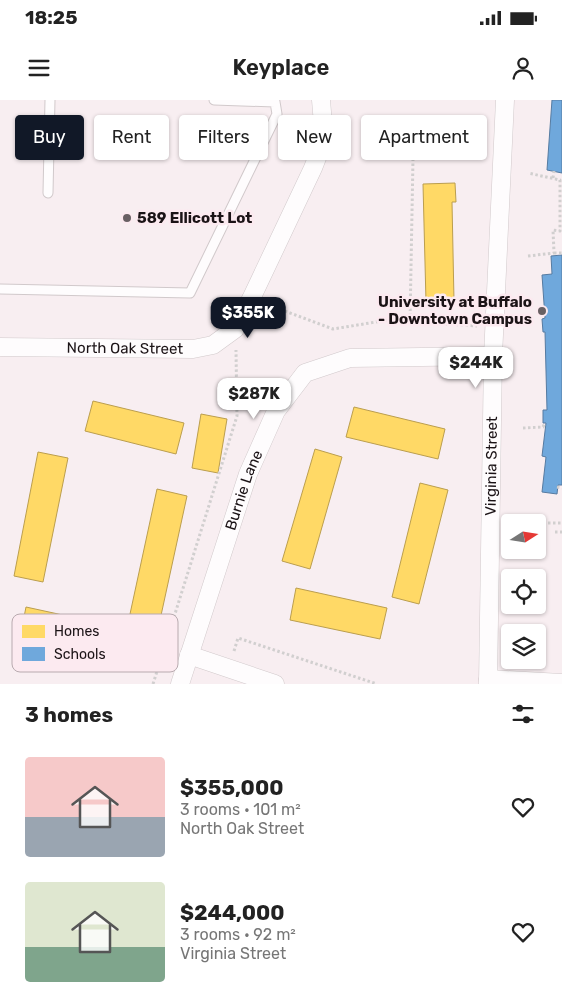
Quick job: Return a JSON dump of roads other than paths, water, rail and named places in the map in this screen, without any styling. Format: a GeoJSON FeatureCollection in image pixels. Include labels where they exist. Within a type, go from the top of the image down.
{"type":"FeatureCollection","features":[{"type":"Feature","properties":{"kind":"street","name":"North Oak Street"},"geometry":{"type":"LineString","coordinates":[[0,347],[193,349],[213,345],[235,329],[252,299],[322,145],[321,100]]}},
{"type":"Feature","properties":{"kind":"street","name":"Virginia Street"},"geometry":{"type":"LineString","coordinates":[[488,682],[493,356],[505,100]]}},
{"type":"Feature","properties":{"kind":"street","name":"Burnie Lane"},"geometry":{"type":"LineString","coordinates":[[180,684],[248,474],[276,411],[305,373],[350,358],[493,356]]}},
{"type":"Feature","properties":{"kind":"street"},"geometry":{"type":"LineString","coordinates":[[188,655],[275,684]]}},
{"type":"Feature","properties":{"kind":"street"},"geometry":{"type":"LineString","coordinates":[[488,682],[562,683]]}},
{"type":"Feature","properties":{"kind":"lane"},"geometry":{"type":"LineString","coordinates":[[48,194],[50,100]]}},
{"type":"Feature","properties":{"kind":"lane"},"geometry":{"type":"LineString","coordinates":[[0,289],[190,294],[277,114],[275,102],[214,100]]}},
{"type":"Feature","properties":{"kind":"place","name":"589 Ellicott Lot"},"geometry":{"type":"Point","coordinates":[127,218]}},
{"type":"Feature","properties":{"kind":"place","name":"University at Buffalo - Downtown Campus"},"geometry":{"type":"Point","coordinates":[542,311]}}]}
